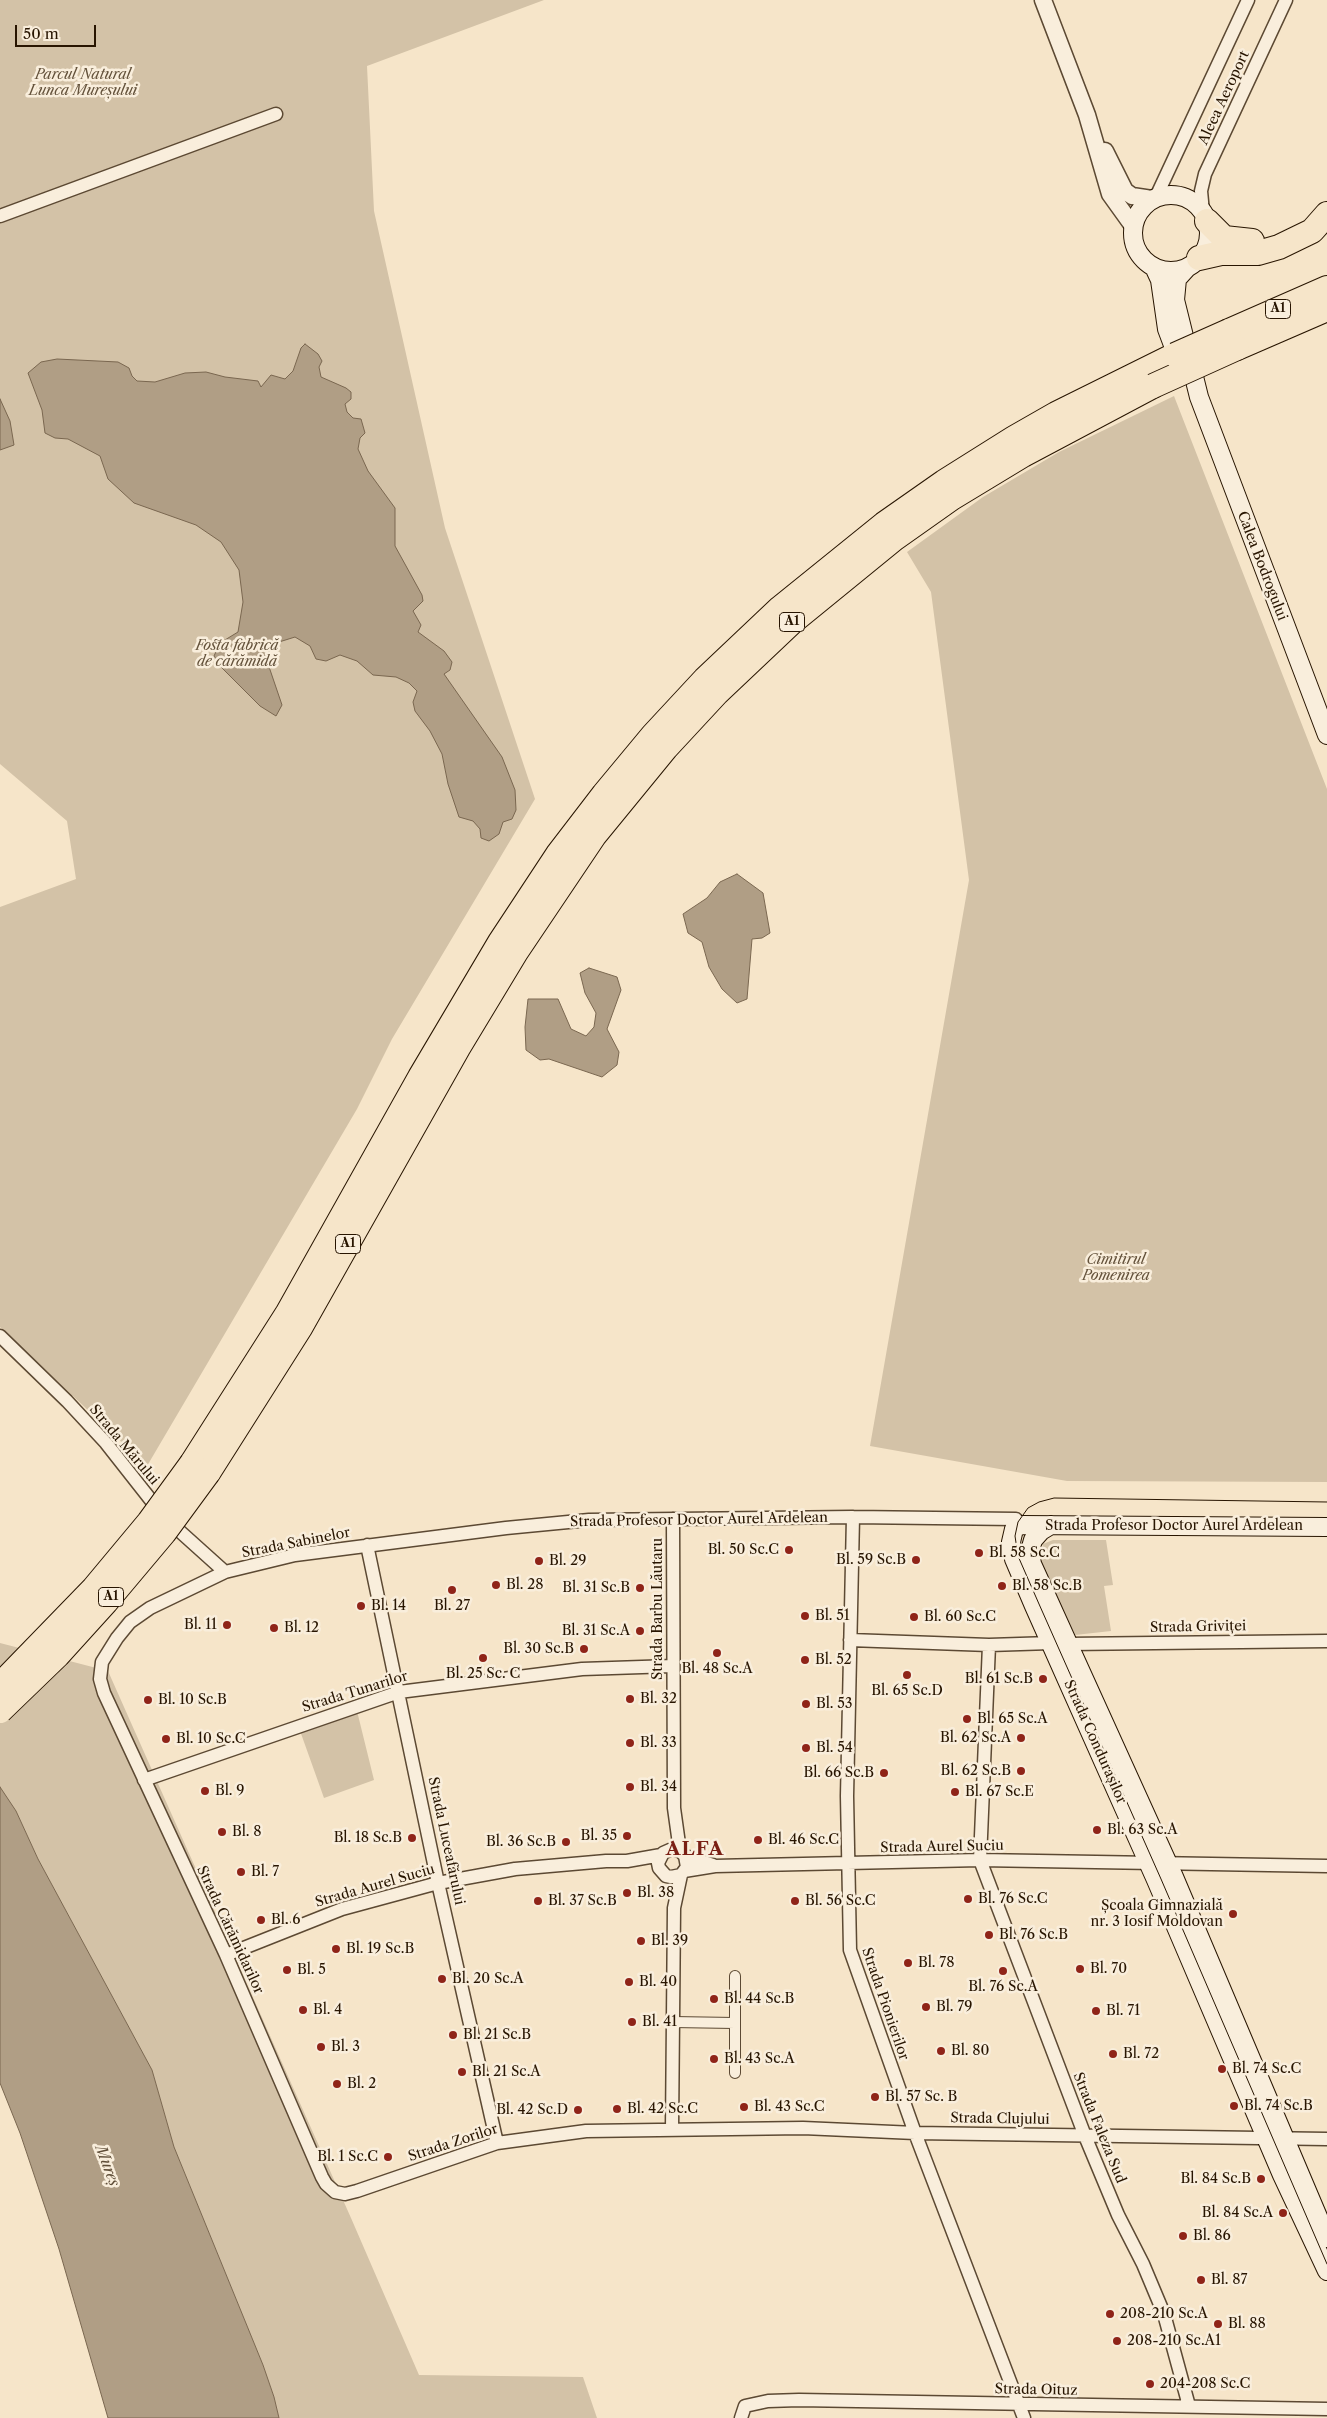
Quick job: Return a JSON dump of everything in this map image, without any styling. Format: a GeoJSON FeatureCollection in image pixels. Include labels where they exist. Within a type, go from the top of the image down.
{"type":"FeatureCollection","features":[{"type":"Feature","properties":{"kind":"highway"},"geometry":{"type":"LineString","coordinates":[[1205,216],[1224,238],[1241,241],[1264,241],[1296,232],[1327,213]]}},
{"type":"Feature","properties":{"kind":"highway"},"geometry":{"type":"LineString","coordinates":[[1193,263],[1221,253],[1258,253],[1279,247],[1312,231],[1327,213]]}},
{"type":"Feature","properties":{"kind":"highway","name":"A1"},"geometry":{"type":"LineString","coordinates":[[0,1711],[58,1655],[111,1597],[164,1533],[200,1468],[305,1320],[472,1005],[508,947],[642,776],[717,694],[791,623],[864,562],[952,498],[1148,378],[1233,339],[1327,288]]}},
{"type":"Feature","properties":{"kind":"highway","name":"A1"},"geometry":{"type":"LineString","coordinates":[[1233,339],[1327,309]]}},
{"type":"Feature","properties":{"kind":"highway","name":"A1"},"geometry":{"type":"LineString","coordinates":[[0,1685],[94,1588],[149,1522],[200,1468]]}},
{"type":"Feature","properties":{"kind":"main road","name":"Calea Bodrogului"},"geometry":{"type":"LineString","coordinates":[[1154,198],[1169,194],[1182,196],[1193,202],[1205,216],[1209,238],[1193,263],[1177,279],[1175,300],[1199,397],[1327,734]]}},
{"type":"Feature","properties":{"kind":"main road"},"geometry":{"type":"LineString","coordinates":[[1133,226],[1140,210],[1154,198]]}},
{"type":"Feature","properties":{"kind":"main road","name":"Calea Bodrogului"},"geometry":{"type":"LineString","coordinates":[[1133,226],[1133,238],[1138,252],[1154,267],[1160,280],[1164,314],[1171,340],[1188,382],[1199,397]]}},
{"type":"Feature","properties":{"kind":"main road"},"geometry":{"type":"LineString","coordinates":[[1154,267],[1168,271],[1193,263]]}},
{"type":"Feature","properties":{"kind":"main road"},"geometry":{"type":"LineString","coordinates":[[1011,1542],[1013,1531],[1021,1525]]}},
{"type":"Feature","properties":{"kind":"main road","name":"Strada Profesor Doctor Aurel Ardelean"},"geometry":{"type":"LineString","coordinates":[[1021,1525],[1327,1527]]}},
{"type":"Feature","properties":{"kind":"main road","name":"Strada Condurașilor"},"geometry":{"type":"LineString","coordinates":[[1051,1525],[1034,1537],[1030,1558],[1060,1643],[1149,1864],[1266,2137],[1327,2271]]}},
{"type":"Feature","properties":{"kind":"main road","name":"Strada Condurașilor"},"geometry":{"type":"LineString","coordinates":[[1011,1542],[1014,1559],[1060,1643],[1169,1865],[1327,2238]]}},
{"type":"Feature","properties":{"kind":"street","name":"Calea Bodrogului"},"geometry":{"type":"LineString","coordinates":[[1043,0],[1087,115],[1110,194],[1133,226]]}},
{"type":"Feature","properties":{"kind":"street","name":"Aleea Aeroport"},"geometry":{"type":"LineString","coordinates":[[1154,198],[1248,0]]}},
{"type":"Feature","properties":{"kind":"street","name":"Aleea Aeroport"},"geometry":{"type":"LineString","coordinates":[[1205,216],[1201,197],[1205,174],[1286,0]]}},
{"type":"Feature","properties":{"kind":"street"},"geometry":{"type":"LineString","coordinates":[[0,216],[276,114]]}},
{"type":"Feature","properties":{"kind":"street","name":"Calea Bodrogului"},"geometry":{"type":"LineString","coordinates":[[1087,115],[1124,191],[1132,196],[1154,198]]}},
{"type":"Feature","properties":{"kind":"street","name":"Strada Mărului"},"geometry":{"type":"LineString","coordinates":[[0,1336],[67,1400],[106,1443],[165,1518],[225,1572]]}},
{"type":"Feature","properties":{"kind":"street","name":"Strada Profesor Doctor Aurel Ardelean"},"geometry":{"type":"LineString","coordinates":[[367,1545],[589,1520],[853,1517],[1002,1519],[1006,1524],[1021,1525]]}},
{"type":"Feature","properties":{"kind":"street","name":"Strada Pionierilor"},"geometry":{"type":"LineString","coordinates":[[853,1517],[848,1864],[850,1950],[915,2133],[1024,2418]]}},
{"type":"Feature","properties":{"kind":"street","name":"Strada Barbu Lăutaru"},"geometry":{"type":"LineString","coordinates":[[673,1519],[674,1819],[683,1854]]}},
{"type":"Feature","properties":{"kind":"street","name":"Strada Condurașilor"},"geometry":{"type":"LineString","coordinates":[[1002,1519],[1011,1542]]}},
{"type":"Feature","properties":{"kind":"street","name":"Strada Sabinelor"},"geometry":{"type":"LineString","coordinates":[[100,1679],[102,1662],[130,1622],[175,1594],[225,1572],[295,1555],[367,1545]]}},
{"type":"Feature","properties":{"kind":"street","name":"Strada Luceafărului"},"geometry":{"type":"LineString","coordinates":[[367,1545],[438,1883],[497,2143]]}},
{"type":"Feature","properties":{"kind":"street","name":"Strada Griviței"},"geometry":{"type":"LineString","coordinates":[[850,1640],[989,1645],[1327,1641]]}},
{"type":"Feature","properties":{"kind":"street"},"geometry":{"type":"LineString","coordinates":[[980,1860],[989,1645]]}},
{"type":"Feature","properties":{"kind":"street","name":"Strada Tunarilor"},"geometry":{"type":"LineString","coordinates":[[144,1780],[398,1692],[582,1669],[672,1666]]}},
{"type":"Feature","properties":{"kind":"street","name":"Strada Cărămidarilor"},"geometry":{"type":"LineString","coordinates":[[100,1679],[144,1780],[226,1955],[322,2177],[335,2192]]}},
{"type":"Feature","properties":{"kind":"street","name":"Strada Barbu Lăutaru"},"geometry":{"type":"LineString","coordinates":[[663,1853],[674,1819]]}},
{"type":"Feature","properties":{"kind":"street"},"geometry":{"type":"LineString","coordinates":[[672,2129],[674,1908],[687,1861],[683,1854],[672,1849],[663,1853],[658,1862],[674,1908]]}},
{"type":"Feature","properties":{"kind":"street","name":"Strada Aurel Suciu"},"geometry":{"type":"LineString","coordinates":[[226,1955],[342,1909],[438,1883],[515,1869],[606,1860],[627,1861],[663,1853]]}},
{"type":"Feature","properties":{"kind":"street","name":"Strada Aurel Suciu"},"geometry":{"type":"LineString","coordinates":[[683,1854],[715,1866]]}},
{"type":"Feature","properties":{"kind":"street","name":"Strada Aurel Suciu"},"geometry":{"type":"LineString","coordinates":[[683,1873],[715,1866],[980,1860],[1169,1865],[1327,1866]]}},
{"type":"Feature","properties":{"kind":"street","name":"Strada Faleza Sud"},"geometry":{"type":"LineString","coordinates":[[980,1860],[1085,2136],[1118,2215],[1143,2264],[1164,2314],[1189,2406]]}},
{"type":"Feature","properties":{"kind":"street","name":"Strada Aurel Suciu"},"geometry":{"type":"LineString","coordinates":[[627,1861],[663,1873]]}},
{"type":"Feature","properties":{"kind":"street"},"geometry":{"type":"LineString","coordinates":[[663,1873],[676,1877],[683,1873]]}},
{"type":"Feature","properties":{"kind":"street"},"geometry":{"type":"LineString","coordinates":[[735,1976],[735,2072]]}},
{"type":"Feature","properties":{"kind":"street"},"geometry":{"type":"LineString","coordinates":[[672,2022],[735,2023]]}},
{"type":"Feature","properties":{"kind":"street","name":"Strada Clujului"},"geometry":{"type":"LineString","coordinates":[[672,2129],[803,2128],[915,2133],[1327,2138]]}},
{"type":"Feature","properties":{"kind":"street","name":"Strada Zorilor"},"geometry":{"type":"LineString","coordinates":[[335,2192],[351,2192],[497,2143],[586,2131],[672,2129]]}},
{"type":"Feature","properties":{"kind":"street","name":"Strada Oituz"},"geometry":{"type":"LineString","coordinates":[[743,2412],[768,2401],[799,2400],[1327,2409]]}},
{"type":"Feature","properties":{"kind":"green space","name":"Fosta fabrică de cărămidă"},"geometry":{"type":"Polygon","coordinates":[[[0,0],[544,0],[367,66],[374,211],[445,528],[535,799],[392,1039],[357,1109],[147,1466],[0,1327],[0,907],[76,879],[67,821],[0,764],[0,0]]]}},
{"type":"Feature","properties":{"kind":"green space","name":"Cimitirul Pomenirea"},"geometry":{"type":"Polygon","coordinates":[[[1174,396],[1327,789],[1327,1482],[1067,1481],[870,1446],[969,880],[931,592],[907,552],[983,497],[1059,452],[1174,396]]]}},
{"type":"Feature","properties":{"kind":"green space"},"geometry":{"type":"Polygon","coordinates":[[[1053,1540],[1106,1540],[1113,1585],[1104,1586],[1111,1631],[1075,1635],[1039,1557],[1043,1544],[1053,1540]]]}},
{"type":"Feature","properties":{"kind":"green space"},"geometry":{"type":"Polygon","coordinates":[[[0,1643],[108,1671],[419,2375],[583,2377],[597,2418],[279,2418],[263,2365],[174,2147],[152,2070],[38,1859],[16,1811],[0,1787],[0,1643]]]}},
{"type":"Feature","properties":{"kind":"green space"},"geometry":{"type":"Polygon","coordinates":[[[357,1711],[374,1780],[324,1798],[299,1728],[357,1711]]]}},
{"type":"Feature","properties":{"kind":"water"},"geometry":{"type":"Polygon","coordinates":[[[305,344],[318,354],[322,361],[319,367],[321,377],[351,392],[351,399],[345,404],[347,412],[353,418],[361,419],[365,433],[360,438],[358,449],[368,471],[395,508],[395,546],[422,595],[423,601],[413,611],[421,625],[418,632],[444,651],[452,662],[450,670],[444,674],[502,757],[515,790],[516,810],[512,819],[503,822],[499,834],[489,841],[481,838],[480,829],[473,821],[459,817],[448,784],[442,754],[430,731],[415,711],[413,702],[417,691],[409,683],[396,677],[373,675],[357,661],[340,655],[326,661],[316,659],[310,646],[295,637],[279,642],[265,655],[282,705],[276,716],[260,706],[222,668],[214,656],[220,643],[238,632],[243,602],[239,570],[221,542],[196,525],[134,503],[108,479],[100,456],[68,439],[55,438],[45,433],[42,410],[28,373],[41,362],[57,359],[118,362],[129,368],[132,376],[137,381],[155,382],[185,373],[206,372],[225,377],[258,381],[261,387],[271,375],[285,379],[293,371],[301,348],[305,344]]]}},
{"type":"Feature","properties":{"kind":"water"},"geometry":{"type":"Polygon","coordinates":[[[0,399],[10,421],[14,445],[0,450],[0,399]]]}},
{"type":"Feature","properties":{"kind":"water"},"geometry":{"type":"Polygon","coordinates":[[[737,874],[763,893],[770,933],[762,938],[752,939],[747,999],[737,1003],[722,989],[709,967],[702,942],[688,933],[683,914],[707,898],[720,882],[737,874]]]}},
{"type":"Feature","properties":{"kind":"water"},"geometry":{"type":"Polygon","coordinates":[[[589,968],[617,977],[621,990],[607,1029],[619,1052],[617,1065],[602,1077],[549,1059],[540,1060],[526,1050],[525,1027],[528,999],[558,999],[571,1029],[586,1036],[594,1027],[596,1013],[585,993],[580,973],[589,968]]]}},
{"type":"Feature","properties":{"kind":"water","name":"Mureș"},"geometry":{"type":"Polygon","coordinates":[[[0,1787],[16,1811],[38,1859],[152,2070],[174,2147],[263,2365],[279,2418],[108,2418],[59,2249],[20,2133],[0,2083],[0,1787]]]}},
{"type":"Feature","properties":{"kind":"tram line"},"geometry":{"type":"LineString","coordinates":[[1327,1502],[1054,1498],[1039,1502],[1028,1508],[1018,1522],[1015,1536],[1018,1556],[1161,1879],[1327,2264]]}},
{"type":"Feature","properties":{"kind":"place","name":"Bl. 50 Sc.C"},"geometry":{"type":"Point","coordinates":[789,1550]}},
{"type":"Feature","properties":{"kind":"place","name":"Bl. 58 Sc.C"},"geometry":{"type":"Point","coordinates":[979,1553]}},
{"type":"Feature","properties":{"kind":"place","name":"Bl. 59 Sc.B"},"geometry":{"type":"Point","coordinates":[916,1560]}},
{"type":"Feature","properties":{"kind":"place","name":"Bl. 29"},"geometry":{"type":"Point","coordinates":[539,1561]}},
{"type":"Feature","properties":{"kind":"place","name":"Bl. 28"},"geometry":{"type":"Point","coordinates":[496,1585]}},
{"type":"Feature","properties":{"kind":"place","name":"Bl. 58 Sc.B"},"geometry":{"type":"Point","coordinates":[1002,1586]}},
{"type":"Feature","properties":{"kind":"place","name":"Bl. 31 Sc.B"},"geometry":{"type":"Point","coordinates":[640,1588]}},
{"type":"Feature","properties":{"kind":"place","name":"Bl. 27"},"geometry":{"type":"Point","coordinates":[452,1590]}},
{"type":"Feature","properties":{"kind":"place","name":"Bl. 14"},"geometry":{"type":"Point","coordinates":[361,1606]}},
{"type":"Feature","properties":{"kind":"place","name":"Bl. 51"},"geometry":{"type":"Point","coordinates":[805,1616]}},
{"type":"Feature","properties":{"kind":"place","name":"Bl. 60 Sc.C"},"geometry":{"type":"Point","coordinates":[914,1617]}},
{"type":"Feature","properties":{"kind":"place","name":"Bl. 11"},"geometry":{"type":"Point","coordinates":[227,1625]}},
{"type":"Feature","properties":{"kind":"place","name":"Bl. 12"},"geometry":{"type":"Point","coordinates":[274,1628]}},
{"type":"Feature","properties":{"kind":"place","name":"Bl. 31 Sc.A"},"geometry":{"type":"Point","coordinates":[640,1631]}},
{"type":"Feature","properties":{"kind":"place","name":"Bl. 30 Sc.B"},"geometry":{"type":"Point","coordinates":[584,1649]}},
{"type":"Feature","properties":{"kind":"place","name":"Bl. 48 Sc.A"},"geometry":{"type":"Point","coordinates":[717,1653]}},
{"type":"Feature","properties":{"kind":"place","name":"Bl. 25 Sc. C"},"geometry":{"type":"Point","coordinates":[483,1658]}},
{"type":"Feature","properties":{"kind":"place","name":"Bl. 52"},"geometry":{"type":"Point","coordinates":[805,1660]}},
{"type":"Feature","properties":{"kind":"place","name":"Bl. 65 Sc.D"},"geometry":{"type":"Point","coordinates":[907,1675]}},
{"type":"Feature","properties":{"kind":"place","name":"Bl. 61 Sc.B"},"geometry":{"type":"Point","coordinates":[1043,1679]}},
{"type":"Feature","properties":{"kind":"place","name":"Bl. 32"},"geometry":{"type":"Point","coordinates":[630,1699]}},
{"type":"Feature","properties":{"kind":"place","name":"Bl. 10 Sc.B"},"geometry":{"type":"Point","coordinates":[148,1700]}},
{"type":"Feature","properties":{"kind":"place","name":"Bl. 53"},"geometry":{"type":"Point","coordinates":[806,1704]}},
{"type":"Feature","properties":{"kind":"place","name":"Bl. 65 Sc.A"},"geometry":{"type":"Point","coordinates":[967,1719]}},
{"type":"Feature","properties":{"kind":"place","name":"Bl. 62 Sc.A"},"geometry":{"type":"Point","coordinates":[1021,1738]}},
{"type":"Feature","properties":{"kind":"place","name":"Bl. 10 Sc.C"},"geometry":{"type":"Point","coordinates":[166,1739]}},
{"type":"Feature","properties":{"kind":"place","name":"Bl. 33"},"geometry":{"type":"Point","coordinates":[630,1743]}},
{"type":"Feature","properties":{"kind":"place","name":"Bl. 54"},"geometry":{"type":"Point","coordinates":[806,1748]}},
{"type":"Feature","properties":{"kind":"place","name":"Bl. 62 Sc.B"},"geometry":{"type":"Point","coordinates":[1021,1771]}},
{"type":"Feature","properties":{"kind":"place","name":"Bl. 66 Sc.B"},"geometry":{"type":"Point","coordinates":[884,1773]}},
{"type":"Feature","properties":{"kind":"place","name":"Bl. 34"},"geometry":{"type":"Point","coordinates":[630,1787]}},
{"type":"Feature","properties":{"kind":"place","name":"Bl. 9"},"geometry":{"type":"Point","coordinates":[205,1791]}},
{"type":"Feature","properties":{"kind":"place","name":"Bl. 67 Sc.E"},"geometry":{"type":"Point","coordinates":[955,1792]}},
{"type":"Feature","properties":{"kind":"place","name":"Bl. 63 Sc.A"},"geometry":{"type":"Point","coordinates":[1097,1830]}},
{"type":"Feature","properties":{"kind":"place","name":"Bl. 8"},"geometry":{"type":"Point","coordinates":[222,1832]}},
{"type":"Feature","properties":{"kind":"place","name":"Bl. 35"},"geometry":{"type":"Point","coordinates":[627,1836]}},
{"type":"Feature","properties":{"kind":"place","name":"Bl. 18 Sc.B"},"geometry":{"type":"Point","coordinates":[412,1838]}},
{"type":"Feature","properties":{"kind":"place","name":"Bl. 46 Sc.C"},"geometry":{"type":"Point","coordinates":[758,1840]}},
{"type":"Feature","properties":{"kind":"place","name":"Bl. 36 Sc.B"},"geometry":{"type":"Point","coordinates":[566,1842]}},
{"type":"Feature","properties":{"kind":"place","name":"Bl. 7"},"geometry":{"type":"Point","coordinates":[241,1872]}},
{"type":"Feature","properties":{"kind":"place","name":"Bl. 38"},"geometry":{"type":"Point","coordinates":[627,1893]}},
{"type":"Feature","properties":{"kind":"place","name":"Bl. 76 Sc.C"},"geometry":{"type":"Point","coordinates":[968,1899]}},
{"type":"Feature","properties":{"kind":"place","name":"Bl. 37 Sc.B"},"geometry":{"type":"Point","coordinates":[538,1901]}},
{"type":"Feature","properties":{"kind":"place","name":"Bl. 56 Sc.C"},"geometry":{"type":"Point","coordinates":[795,1901]}},
{"type":"Feature","properties":{"kind":"place","name":"Școala Gimnazială nr. 3 Iosif Moldovan"},"geometry":{"type":"Point","coordinates":[1233,1914]}},
{"type":"Feature","properties":{"kind":"place","name":"Bl. 6"},"geometry":{"type":"Point","coordinates":[261,1920]}},
{"type":"Feature","properties":{"kind":"place","name":"Bl. 76 Sc.B"},"geometry":{"type":"Point","coordinates":[989,1935]}},
{"type":"Feature","properties":{"kind":"place","name":"Bl. 39"},"geometry":{"type":"Point","coordinates":[641,1941]}},
{"type":"Feature","properties":{"kind":"place","name":"Bl. 19 Sc.B"},"geometry":{"type":"Point","coordinates":[336,1949]}},
{"type":"Feature","properties":{"kind":"place","name":"Bl. 78"},"geometry":{"type":"Point","coordinates":[908,1963]}},
{"type":"Feature","properties":{"kind":"place","name":"Bl. 70"},"geometry":{"type":"Point","coordinates":[1080,1969]}},
{"type":"Feature","properties":{"kind":"place","name":"Bl. 5"},"geometry":{"type":"Point","coordinates":[287,1970]}},
{"type":"Feature","properties":{"kind":"place","name":"Bl. 76 Sc.A"},"geometry":{"type":"Point","coordinates":[1003,1971]}},
{"type":"Feature","properties":{"kind":"place","name":"Bl. 20 Sc.A"},"geometry":{"type":"Point","coordinates":[442,1979]}},
{"type":"Feature","properties":{"kind":"place","name":"Bl. 40"},"geometry":{"type":"Point","coordinates":[629,1982]}},
{"type":"Feature","properties":{"kind":"place","name":"Bl. 44 Sc.B"},"geometry":{"type":"Point","coordinates":[714,1999]}},
{"type":"Feature","properties":{"kind":"place","name":"Bl. 79"},"geometry":{"type":"Point","coordinates":[926,2007]}},
{"type":"Feature","properties":{"kind":"place","name":"Bl. 4"},"geometry":{"type":"Point","coordinates":[303,2010]}},
{"type":"Feature","properties":{"kind":"place","name":"Bl. 71"},"geometry":{"type":"Point","coordinates":[1096,2011]}},
{"type":"Feature","properties":{"kind":"place","name":"Bl. 41"},"geometry":{"type":"Point","coordinates":[632,2022]}},
{"type":"Feature","properties":{"kind":"place","name":"Bl. 21 Sc.B"},"geometry":{"type":"Point","coordinates":[453,2035]}},
{"type":"Feature","properties":{"kind":"place","name":"Bl. 3"},"geometry":{"type":"Point","coordinates":[321,2047]}},
{"type":"Feature","properties":{"kind":"place","name":"Bl. 80"},"geometry":{"type":"Point","coordinates":[941,2051]}},
{"type":"Feature","properties":{"kind":"place","name":"Bl. 72"},"geometry":{"type":"Point","coordinates":[1113,2054]}},
{"type":"Feature","properties":{"kind":"place","name":"Bl. 43 Sc.A"},"geometry":{"type":"Point","coordinates":[714,2059]}},
{"type":"Feature","properties":{"kind":"place","name":"Bl. 74 Sc.C"},"geometry":{"type":"Point","coordinates":[1222,2069]}},
{"type":"Feature","properties":{"kind":"place","name":"Bl. 21 Sc.A"},"geometry":{"type":"Point","coordinates":[462,2072]}},
{"type":"Feature","properties":{"kind":"place","name":"Bl. 2"},"geometry":{"type":"Point","coordinates":[337,2084]}},
{"type":"Feature","properties":{"kind":"place","name":"Bl. 57 Sc. B"},"geometry":{"type":"Point","coordinates":[875,2097]}},
{"type":"Feature","properties":{"kind":"place","name":"Bl. 74 Sc.B"},"geometry":{"type":"Point","coordinates":[1234,2106]}},
{"type":"Feature","properties":{"kind":"place","name":"Bl. 43 Sc.C"},"geometry":{"type":"Point","coordinates":[744,2107]}},
{"type":"Feature","properties":{"kind":"place","name":"Bl. 42 Sc.C"},"geometry":{"type":"Point","coordinates":[617,2109]}},
{"type":"Feature","properties":{"kind":"place","name":"Bl. 42 Sc.D"},"geometry":{"type":"Point","coordinates":[578,2110]}},
{"type":"Feature","properties":{"kind":"place","name":"Bl. 1 Sc.C"},"geometry":{"type":"Point","coordinates":[388,2157]}},
{"type":"Feature","properties":{"kind":"place","name":"Bl. 84 Sc.B"},"geometry":{"type":"Point","coordinates":[1261,2179]}},
{"type":"Feature","properties":{"kind":"place","name":"Bl. 84 Sc.A"},"geometry":{"type":"Point","coordinates":[1283,2213]}},
{"type":"Feature","properties":{"kind":"place","name":"Bl. 86"},"geometry":{"type":"Point","coordinates":[1183,2236]}},
{"type":"Feature","properties":{"kind":"place","name":"Bl. 87"},"geometry":{"type":"Point","coordinates":[1201,2280]}},
{"type":"Feature","properties":{"kind":"place","name":"208-210 Sc.A"},"geometry":{"type":"Point","coordinates":[1110,2314]}},
{"type":"Feature","properties":{"kind":"place","name":"Bl. 88"},"geometry":{"type":"Point","coordinates":[1218,2324]}},
{"type":"Feature","properties":{"kind":"place","name":"208-210 Sc.A1"},"geometry":{"type":"Point","coordinates":[1117,2341]}},
{"type":"Feature","properties":{"kind":"place","name":"204-208 Sc.C"},"geometry":{"type":"Point","coordinates":[1150,2384]}},
{"type":"Feature","properties":{"kind":"district","name":"ALFA"},"geometry":{"type":"Point","coordinates":[695,1850]}},
{"type":"Feature","properties":{"kind":"park label","name":"Parcul Natural Lunca Mureșului"},"geometry":{"type":"Point","coordinates":[83,84]}}]}
